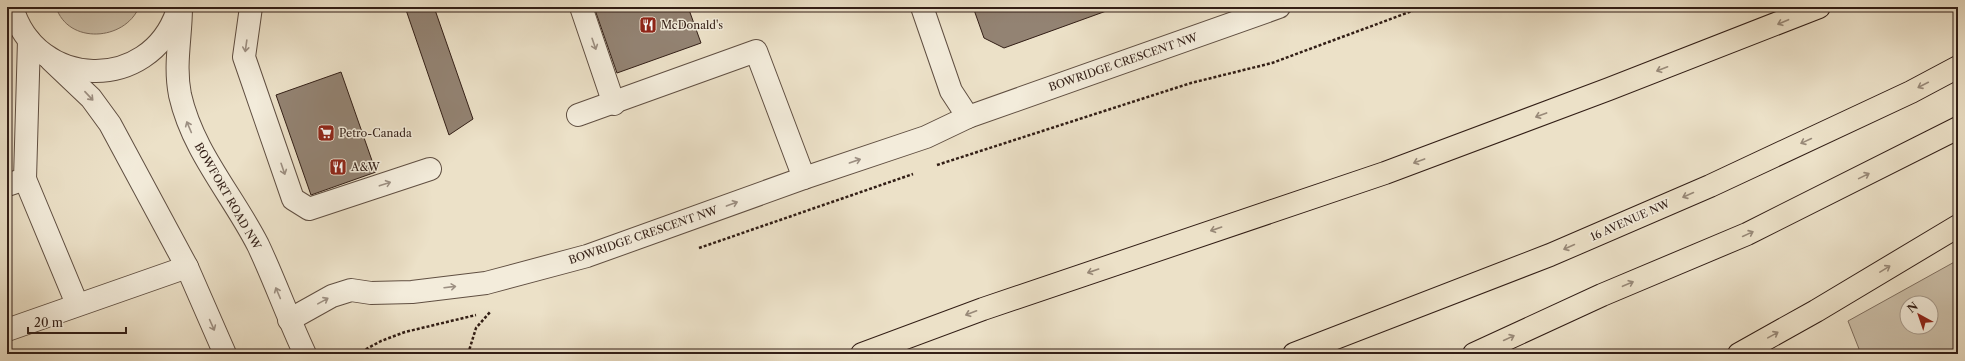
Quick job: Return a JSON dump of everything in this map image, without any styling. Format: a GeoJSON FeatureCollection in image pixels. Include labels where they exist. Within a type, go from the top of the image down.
{"type":"FeatureCollection","features":[{"type":"Feature","properties":{"kind":"highway"},"geometry":{"type":"LineString","coordinates":[[862,354],[990,306],[1385,173],[1609,89],[1819,7]]}},
{"type":"Feature","properties":{"kind":"highway","name":"16 AVENUE NW"},"geometry":{"type":"LineString","coordinates":[[1294,354],[1550,255],[1710,186],[1911,92],[1958,67]]}},
{"type":"Feature","properties":{"kind":"highway"},"geometry":{"type":"LineString","coordinates":[[1474,354],[1602,295],[1747,234],[1958,128]]}},
{"type":"Feature","properties":{"kind":"highway"},"geometry":{"type":"LineString","coordinates":[[1739,354],[1958,226]]}},
{"type":"Feature","properties":{"kind":"street"},"geometry":{"type":"LineString","coordinates":[[12,7],[20,36],[16,182],[77,304]]}},
{"type":"Feature","properties":{"kind":"street"},"geometry":{"type":"LineString","coordinates":[[51,60],[70,68],[90,72],[110,70],[130,64],[148,54],[162,40],[174,23],[180,7]]}},
{"type":"Feature","properties":{"kind":"street","name":"BOWFORT ROAD NW"},"geometry":{"type":"LineString","coordinates":[[180,7],[181,24],[177,55],[180,93],[186,118],[208,164],[258,245],[289,320],[305,354]]}},
{"type":"Feature","properties":{"kind":"street"},"geometry":{"type":"LineString","coordinates":[[251,7],[244,57],[293,199],[309,209],[430,169]]}},
{"type":"Feature","properties":{"kind":"street"},"geometry":{"type":"LineString","coordinates":[[581,7],[614,104]]}},
{"type":"Feature","properties":{"kind":"street"},"geometry":{"type":"LineString","coordinates":[[922,7],[951,91],[968,117]]}},
{"type":"Feature","properties":{"kind":"street","name":"BOWRIDGE CRESCENT NW"},"geometry":{"type":"LineString","coordinates":[[289,320],[332,296],[351,290],[371,293],[412,292],[486,283],[587,256],[804,178],[926,137],[968,117],[1279,7]]}},
{"type":"Feature","properties":{"kind":"street"},"geometry":{"type":"LineString","coordinates":[[20,36],[51,60],[91,98],[110,124],[186,267],[225,354]]}},
{"type":"Feature","properties":{"kind":"street"},"geometry":{"type":"LineString","coordinates":[[578,116],[756,51],[804,178]]}},
{"type":"Feature","properties":{"kind":"street"},"geometry":{"type":"LineString","coordinates":[[7,330],[77,304],[186,267]]}},
{"type":"Feature","properties":{"kind":"path"},"geometry":{"type":"LineString","coordinates":[[930,168],[1191,83],[1272,63],[1423,7]]}},
{"type":"Feature","properties":{"kind":"path"},"geometry":{"type":"LineString","coordinates":[[698,249],[915,173]]}},
{"type":"Feature","properties":{"kind":"path"},"geometry":{"type":"LineString","coordinates":[[484,313],[498,309]]}},
{"type":"Feature","properties":{"kind":"path"},"geometry":{"type":"LineString","coordinates":[[468,354],[476,328],[492,311]]}},
{"type":"Feature","properties":{"kind":"path"},"geometry":{"type":"LineString","coordinates":[[357,354],[380,340],[405,332],[477,314]]}},
{"type":"Feature","properties":{"kind":"shaded area"},"geometry":{"type":"Polygon","coordinates":[[[56,7],[139,7],[132,18],[122,27],[110,32],[97,34],[84,33],[72,28],[62,19],[56,7]]]}},
{"type":"Feature","properties":{"kind":"shaded area"},"geometry":{"type":"Polygon","coordinates":[[[1958,260],[1958,354],[1861,354],[1848,321],[1958,260]]]}},
{"type":"Feature","properties":{"kind":"building","name":"Petro-Canada"},"geometry":{"type":"Polygon","coordinates":[[[405,7],[434,7],[473,119],[449,135],[405,7]]]}},
{"type":"Feature","properties":{"kind":"building","name":"McDonald's"},"geometry":{"type":"Polygon","coordinates":[[[594,7],[688,7],[701,43],[617,73],[594,7]]]}},
{"type":"Feature","properties":{"kind":"building"},"geometry":{"type":"Polygon","coordinates":[[[973,7],[1108,7],[1109,10],[1004,48],[984,38],[973,7]]]}},
{"type":"Feature","properties":{"kind":"building","name":"Petro-Canada"},"geometry":{"type":"Polygon","coordinates":[[[341,72],[376,172],[311,195],[276,95],[341,72]]]}},
{"type":"Feature","properties":{"kind":"place","name":"McDonald's"},"geometry":{"type":"Point","coordinates":[648,25]}},
{"type":"Feature","properties":{"kind":"place","name":"Petro-Canada"},"geometry":{"type":"Point","coordinates":[326,133]}},
{"type":"Feature","properties":{"kind":"place","name":"A&W"},"geometry":{"type":"Point","coordinates":[338,167]}}]}
